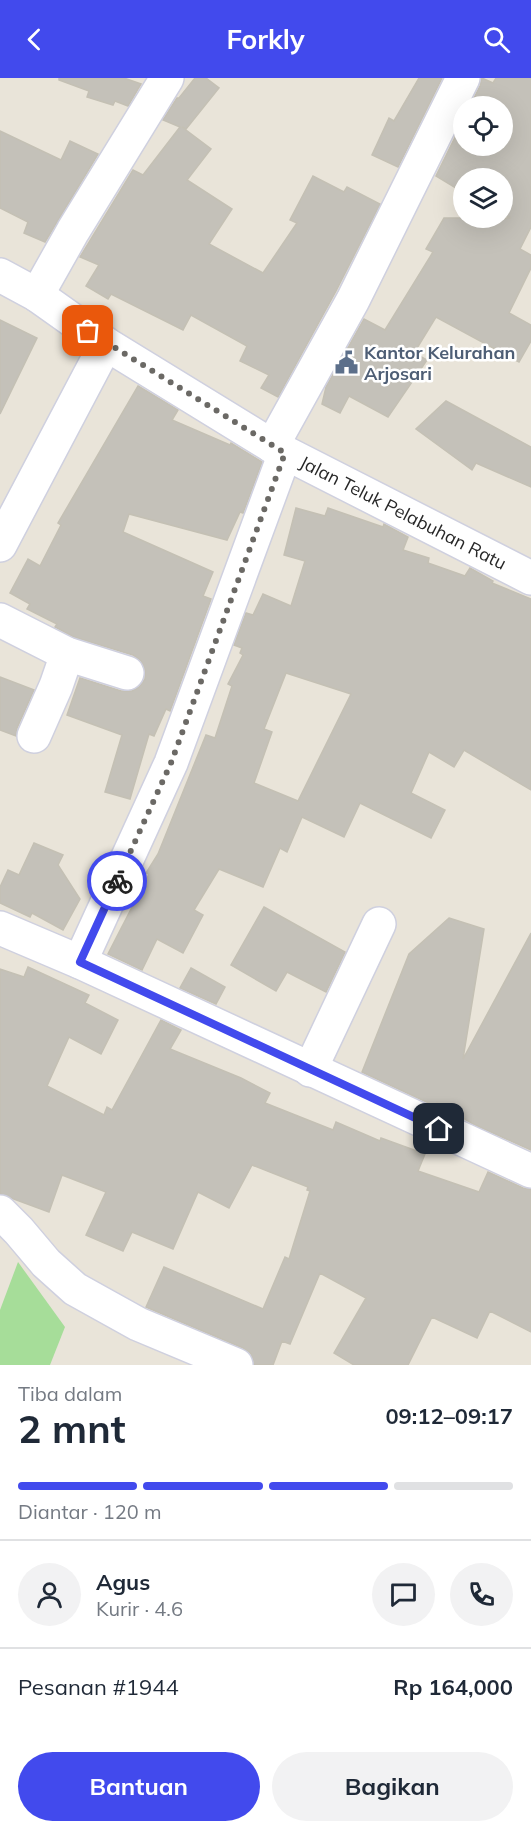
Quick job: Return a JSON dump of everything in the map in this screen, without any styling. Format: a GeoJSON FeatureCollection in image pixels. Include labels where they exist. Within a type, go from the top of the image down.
{"type":"FeatureCollection","features":[{"type":"Feature","properties":{"kind":"street"},"geometry":{"type":"LineString","coordinates":[[37,295],[73,231],[167,78]]}},
{"type":"Feature","properties":{"kind":"street"},"geometry":{"type":"LineString","coordinates":[[80,962],[171,763],[279,449],[463,78]]}},
{"type":"Feature","properties":{"kind":"street","name":"Jalan Teluk Pelabuhan Ratu"},"geometry":{"type":"LineString","coordinates":[[0,275],[37,295],[106,344],[279,449],[531,578]]}},
{"type":"Feature","properties":{"kind":"street"},"geometry":{"type":"LineString","coordinates":[[0,545],[106,344]]}},
{"type":"Feature","properties":{"kind":"street"},"geometry":{"type":"LineString","coordinates":[[0,620],[67,654],[127,673]]}},
{"type":"Feature","properties":{"kind":"street"},"geometry":{"type":"LineString","coordinates":[[34,736],[67,654]]}},
{"type":"Feature","properties":{"kind":"street"},"geometry":{"type":"LineString","coordinates":[[309,1070],[379,924]]}},
{"type":"Feature","properties":{"kind":"street"},"geometry":{"type":"LineString","coordinates":[[0,928],[80,962],[531,1171]]}},
{"type":"Feature","properties":{"kind":"street"},"geometry":{"type":"LineString","coordinates":[[0,1212],[46,1263],[75,1289],[138,1324],[236,1365]]}},
{"type":"Feature","properties":{"kind":"green space"},"geometry":{"type":"Polygon","coordinates":[[[18,1262],[65,1327],[50,1365],[0,1365],[0,1310],[18,1262]]]}},
{"type":"Feature","properties":{"kind":"building"},"geometry":{"type":"Polygon","coordinates":[[[59,78],[124,78],[141,84],[128,106],[115,101],[113,105],[87,97],[89,91],[59,80],[59,78]]]}},
{"type":"Feature","properties":{"kind":"building"},"geometry":{"type":"Polygon","coordinates":[[[195,78],[206,78],[219,88],[186,129],[182,127],[211,149],[187,180],[232,209],[209,244],[263,273],[297,223],[290,220],[313,176],[344,192],[347,187],[380,204],[278,397],[261,388],[269,375],[240,361],[247,346],[191,315],[183,330],[111,294],[108,299],[86,286],[99,265],[80,257],[133,170],[143,175],[180,127],[163,120],[177,98],[195,78]]]}},
{"type":"Feature","properties":{"kind":"building"},"geometry":{"type":"Polygon","coordinates":[[[419,78],[442,78],[398,167],[372,155],[389,118],[394,121],[419,78]]]}},
{"type":"Feature","properties":{"kind":"building"},"geometry":{"type":"Polygon","coordinates":[[[482,78],[493,83],[496,78],[531,78],[531,227],[520,249],[531,255],[531,268],[509,313],[531,325],[531,341],[519,362],[436,317],[414,353],[427,360],[388,417],[349,396],[340,413],[322,404],[326,387],[364,319],[385,330],[433,252],[426,249],[444,218],[453,218],[453,228],[513,228],[513,168],[453,168],[453,186],[436,176],[453,141],[453,156],[513,156],[513,96],[475,96],[482,78]]]}},
{"type":"Feature","properties":{"kind":"building"},"geometry":{"type":"Polygon","coordinates":[[[0,131],[61,160],[70,141],[98,154],[45,242],[24,233],[28,222],[0,208],[0,131]]]}},
{"type":"Feature","properties":{"kind":"building"},"geometry":{"type":"Polygon","coordinates":[[[0,320],[37,338],[0,414],[0,320]]]}},
{"type":"Feature","properties":{"kind":"building"},"geometry":{"type":"Polygon","coordinates":[[[138,386],[178,410],[172,420],[230,445],[231,443],[262,462],[243,513],[240,512],[227,540],[129,514],[123,532],[213,572],[203,596],[211,599],[170,711],[166,709],[154,736],[149,734],[130,799],[105,792],[122,735],[67,715],[80,678],[121,691],[132,691],[139,687],[145,679],[145,670],[141,661],[133,655],[74,637],[55,627],[57,624],[27,609],[30,604],[10,593],[28,559],[40,566],[61,525],[58,523],[138,386]]]}},
{"type":"Feature","properties":{"kind":"building"},"geometry":{"type":"Polygon","coordinates":[[[446,401],[531,447],[531,487],[476,463],[472,470],[416,429],[446,401]]]}},
{"type":"Feature","properties":{"kind":"building"},"geometry":{"type":"Polygon","coordinates":[[[296,508],[325,516],[328,508],[383,527],[384,524],[408,537],[403,550],[429,558],[428,563],[465,576],[470,568],[493,581],[492,583],[531,599],[531,790],[464,750],[454,767],[429,752],[411,793],[445,810],[431,838],[360,803],[344,837],[302,817],[287,852],[280,848],[263,887],[219,869],[194,910],[203,915],[183,953],[157,939],[142,970],[108,954],[149,874],[146,873],[158,854],[206,735],[215,738],[232,686],[228,684],[243,655],[240,653],[242,648],[234,645],[246,613],[253,615],[263,594],[291,606],[305,561],[284,555],[296,508]],[[286,673],[264,729],[272,732],[254,783],[298,801],[351,694],[286,673]]]}},
{"type":"Feature","properties":{"kind":"building"},"geometry":{"type":"Polygon","coordinates":[[[0,677],[34,690],[17,728],[16,736],[0,730],[0,677]]]}},
{"type":"Feature","properties":{"kind":"building"},"geometry":{"type":"Polygon","coordinates":[[[34,843],[63,855],[58,865],[80,899],[63,930],[32,913],[30,917],[0,903],[0,887],[8,870],[19,875],[34,843]]]}},
{"type":"Feature","properties":{"kind":"building"},"geometry":{"type":"Polygon","coordinates":[[[264,907],[345,952],[326,992],[287,972],[276,991],[231,965],[264,907]]]}},
{"type":"Feature","properties":{"kind":"building"},"geometry":{"type":"Polygon","coordinates":[[[449,918],[484,929],[463,1059],[531,933],[531,1150],[473,1124],[437,1102],[435,1106],[362,1072],[409,954],[449,918]]]}},
{"type":"Feature","properties":{"kind":"building"},"geometry":{"type":"Polygon","coordinates":[[[28,967],[89,995],[85,1003],[118,1020],[101,1054],[69,1037],[47,1086],[104,1115],[107,1107],[112,1110],[161,1020],[181,1030],[170,1049],[241,1078],[270,1093],[265,1103],[333,1130],[336,1122],[380,1141],[381,1138],[425,1154],[418,1171],[479,1192],[488,1172],[523,1188],[531,1189],[531,1332],[490,1311],[477,1338],[432,1317],[408,1365],[354,1365],[334,1353],[366,1298],[320,1273],[290,1344],[282,1341],[273,1365],[254,1365],[251,1354],[243,1348],[146,1307],[164,1267],[263,1309],[285,1257],[289,1259],[310,1191],[307,1190],[308,1187],[252,1165],[229,1208],[198,1192],[173,1249],[132,1232],[123,1251],[86,1235],[106,1192],[62,1175],[49,1212],[0,1194],[0,969],[24,977],[28,967]]]}},
{"type":"Feature","properties":{"kind":"building"},"geometry":{"type":"Polygon","coordinates":[[[191,968],[225,987],[216,1004],[180,988],[191,968]]]}},
{"type":"Feature","properties":{"kind":"way so far"},"geometry":{"type":"LineString","coordinates":[[88,331],[285,453],[171,763],[117,881]]}},
{"type":"Feature","properties":{"kind":"place","name":"Kantor Kelurahan Arjosari"},"geometry":{"type":"Point","coordinates":[346,363]}},
{"type":"Feature","properties":{"kind":"route"},"geometry":{"type":"LineString","coordinates":[[117,881],[80,962],[439,1129]]}}]}
